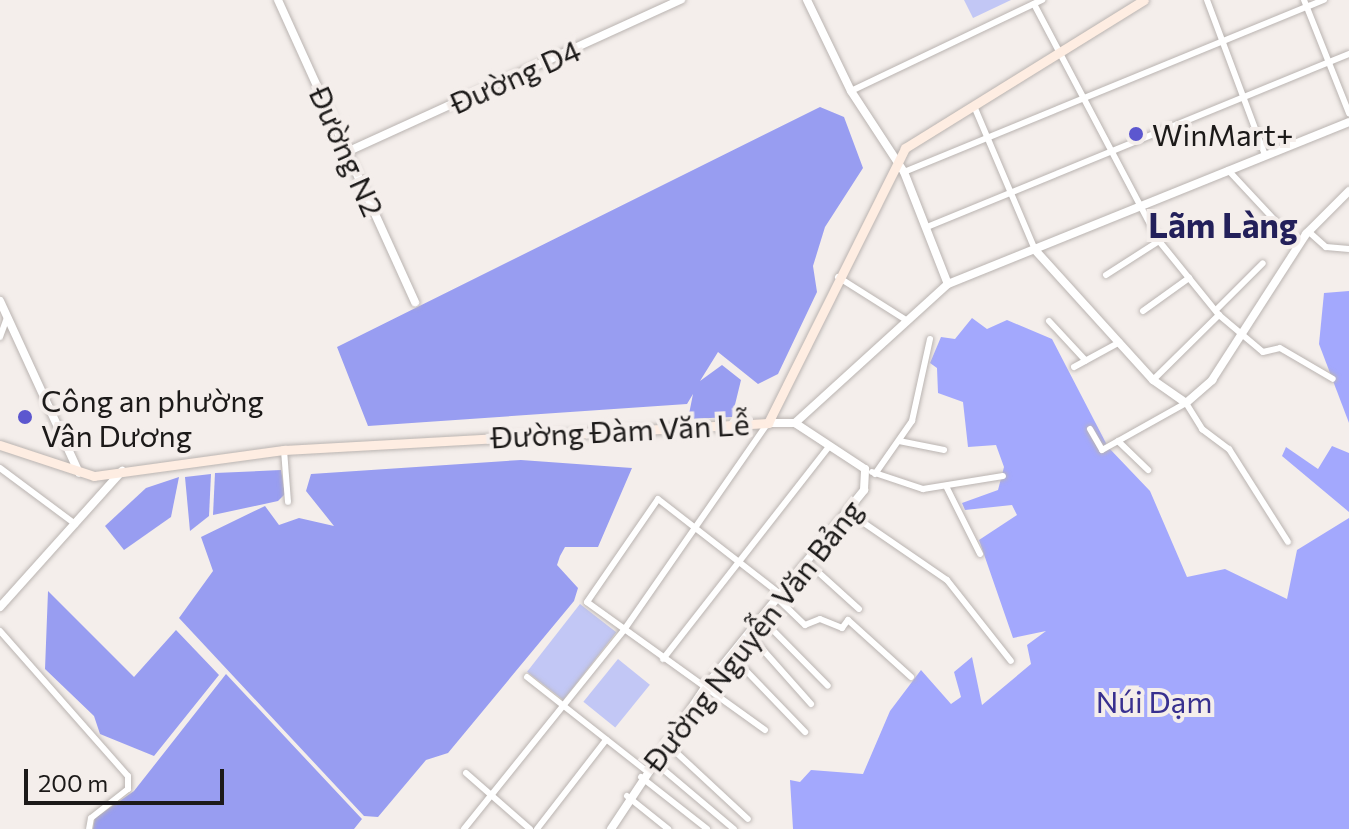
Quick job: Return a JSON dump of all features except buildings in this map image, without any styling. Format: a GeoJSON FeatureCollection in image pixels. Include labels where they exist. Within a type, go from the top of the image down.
{"type":"FeatureCollection","features":[{"type":"Feature","properties":{"kind":"main road","name":"Đường Đàm Văn Lễ"},"geometry":{"type":"LineString","coordinates":[[79,473],[284,450],[768,423],[897,160],[974,106],[1144,0]]}},
{"type":"Feature","properties":{"kind":"main road"},"geometry":{"type":"LineString","coordinates":[[0,445],[79,473]]}},
{"type":"Feature","properties":{"kind":"street","name":"Đường N2"},"geometry":{"type":"LineString","coordinates":[[278,0],[415,302]]}},
{"type":"Feature","properties":{"kind":"street","name":"Đường D4"},"geometry":{"type":"LineString","coordinates":[[349,151],[681,0]]}},
{"type":"Feature","properties":{"kind":"street"},"geometry":{"type":"LineString","coordinates":[[807,0],[851,91],[904,172],[948,284]]}},
{"type":"Feature","properties":{"kind":"street"},"geometry":{"type":"LineString","coordinates":[[1207,0],[1225,40],[1243,101],[1265,155]]}},
{"type":"Feature","properties":{"kind":"street"},"geometry":{"type":"LineString","coordinates":[[904,172],[1087,100],[1306,3],[1324,0]]}},
{"type":"Feature","properties":{"kind":"street"},"geometry":{"type":"LineString","coordinates":[[851,91],[1038,2],[1140,209],[1159,241],[1217,312],[1243,331],[1263,352],[1280,348],[1333,379]]}},
{"type":"Feature","properties":{"kind":"street"},"geometry":{"type":"LineString","coordinates":[[1306,3],[1349,113]]}},
{"type":"Feature","properties":{"kind":"street"},"geometry":{"type":"LineString","coordinates":[[927,227],[1114,154],[1349,54]]}},
{"type":"Feature","properties":{"kind":"street"},"geometry":{"type":"LineString","coordinates":[[974,106],[1036,251],[1122,341],[1153,380],[1186,403],[1202,429],[1229,449],[1288,542]]}},
{"type":"Feature","properties":{"kind":"street"},"geometry":{"type":"LineString","coordinates":[[464,829],[494,798],[624,630],[768,423],[795,423],[948,284],[1349,122]]}},
{"type":"Feature","properties":{"kind":"street"},"geometry":{"type":"LineString","coordinates":[[1228,170],[1298,245]]}},
{"type":"Feature","properties":{"kind":"street"},"geometry":{"type":"LineString","coordinates":[[1090,429],[1102,450],[1186,403],[1212,380],[1308,231],[1349,191]]}},
{"type":"Feature","properties":{"kind":"street"},"geometry":{"type":"LineString","coordinates":[[1308,231],[1326,247],[1349,249]]}},
{"type":"Feature","properties":{"kind":"street"},"geometry":{"type":"LineString","coordinates":[[1106,275],[1159,241]]}},
{"type":"Feature","properties":{"kind":"street"},"geometry":{"type":"LineString","coordinates":[[1153,380],[1263,263]]}},
{"type":"Feature","properties":{"kind":"street"},"geometry":{"type":"LineString","coordinates":[[838,277],[906,320]]}},
{"type":"Feature","properties":{"kind":"street"},"geometry":{"type":"LineString","coordinates":[[1143,311],[1189,278]]}},
{"type":"Feature","properties":{"kind":"street"},"geometry":{"type":"LineString","coordinates":[[0,301],[79,473]]}},
{"type":"Feature","properties":{"kind":"street"},"geometry":{"type":"LineString","coordinates":[[0,337],[4,313]]}},
{"type":"Feature","properties":{"kind":"street"},"geometry":{"type":"LineString","coordinates":[[1049,321],[1086,361]]}},
{"type":"Feature","properties":{"kind":"street"},"geometry":{"type":"LineString","coordinates":[[875,474],[912,421],[930,339]]}},
{"type":"Feature","properties":{"kind":"street"},"geometry":{"type":"LineString","coordinates":[[1074,367],[1122,341]]}},
{"type":"Feature","properties":{"kind":"street","name":"Đường Nguyễn Văn Bảng"},"geometry":{"type":"LineString","coordinates":[[610,827],[627,796],[706,686],[864,490],[865,469],[795,423]]}},
{"type":"Feature","properties":{"kind":"street"},"geometry":{"type":"LineString","coordinates":[[899,441],[944,450]]}},
{"type":"Feature","properties":{"kind":"street"},"geometry":{"type":"LineString","coordinates":[[1118,441],[1148,470]]}},
{"type":"Feature","properties":{"kind":"street"},"geometry":{"type":"LineString","coordinates":[[663,659],[830,445]]}},
{"type":"Feature","properties":{"kind":"street"},"geometry":{"type":"LineString","coordinates":[[284,450],[288,502]]}},
{"type":"Feature","properties":{"kind":"street"},"geometry":{"type":"LineString","coordinates":[[0,468],[75,524]]}},
{"type":"Feature","properties":{"kind":"street"},"geometry":{"type":"LineString","coordinates":[[0,607],[125,468]]}},
{"type":"Feature","properties":{"kind":"street"},"geometry":{"type":"LineString","coordinates":[[865,469],[923,489],[1003,476]]}},
{"type":"Feature","properties":{"kind":"street"},"geometry":{"type":"LineString","coordinates":[[946,486],[980,554]]}},
{"type":"Feature","properties":{"kind":"street"},"geometry":{"type":"LineString","coordinates":[[765,730],[706,686],[663,659],[587,599],[652,502],[698,527],[779,596],[805,625],[820,619],[842,628],[848,620],[911,677]]}},
{"type":"Feature","properties":{"kind":"street"},"geometry":{"type":"LineString","coordinates":[[848,512],[947,580],[1011,661]]}},
{"type":"Feature","properties":{"kind":"street"},"geometry":{"type":"LineString","coordinates":[[807,562],[859,609]]}},
{"type":"Feature","properties":{"kind":"street"},"geometry":{"type":"LineString","coordinates":[[761,618],[828,686]]}},
{"type":"Feature","properties":{"kind":"street"},"geometry":{"type":"LineString","coordinates":[[0,631],[128,776],[128,789],[91,818],[89,829]]}},
{"type":"Feature","properties":{"kind":"street"},"geometry":{"type":"LineString","coordinates":[[748,633],[811,704]]}},
{"type":"Feature","properties":{"kind":"street"},"geometry":{"type":"LineString","coordinates":[[731,655],[805,732]]}},
{"type":"Feature","properties":{"kind":"street"},"geometry":{"type":"LineString","coordinates":[[527,677],[565,705],[707,829]]}},
{"type":"Feature","properties":{"kind":"street"},"geometry":{"type":"LineString","coordinates":[[537,829],[606,740]]}},
{"type":"Feature","properties":{"kind":"street"},"geometry":{"type":"LineString","coordinates":[[665,742],[748,819]]}},
{"type":"Feature","properties":{"kind":"street"},"geometry":{"type":"LineString","coordinates":[[652,760],[734,829]]}},
{"type":"Feature","properties":{"kind":"street"},"geometry":{"type":"LineString","coordinates":[[466,773],[530,829]]}},
{"type":"Feature","properties":{"kind":"street"},"geometry":{"type":"LineString","coordinates":[[627,796],[668,829]]}},
{"type":"Feature","properties":{"kind":"shaded area"},"geometry":{"type":"Polygon","coordinates":[[[964,0],[1011,0],[973,18],[964,0]]]}},
{"type":"Feature","properties":{"kind":"shaded area"},"geometry":{"type":"Polygon","coordinates":[[[820,107],[844,117],[863,168],[825,227],[813,266],[817,292],[778,374],[758,384],[718,352],[700,381],[722,365],[741,380],[732,417],[688,419],[693,394],[687,404],[368,426],[337,347],[820,107]]]}},
{"type":"Feature","properties":{"kind":"shaded area"},"geometry":{"type":"Polygon","coordinates":[[[521,460],[632,468],[598,547],[565,547],[560,556],[557,565],[578,588],[574,601],[448,753],[426,760],[378,817],[364,816],[179,618],[213,571],[201,537],[265,506],[279,525],[299,518],[334,526],[306,491],[311,474],[521,460]]]}},
{"type":"Feature","properties":{"kind":"shaded area"},"geometry":{"type":"Polygon","coordinates":[[[281,470],[285,494],[278,501],[213,515],[215,473],[281,470]]]}},
{"type":"Feature","properties":{"kind":"shaded area"},"geometry":{"type":"Polygon","coordinates":[[[211,474],[209,516],[190,531],[185,477],[211,474]]]}},
{"type":"Feature","properties":{"kind":"shaded area"},"geometry":{"type":"Polygon","coordinates":[[[179,477],[171,517],[124,550],[105,526],[146,488],[179,477]]]}},
{"type":"Feature","properties":{"kind":"shaded area"},"geometry":{"type":"Polygon","coordinates":[[[48,591],[134,677],[176,630],[219,675],[154,756],[100,734],[94,716],[45,669],[48,591]]]}},
{"type":"Feature","properties":{"kind":"shaded area"},"geometry":{"type":"Polygon","coordinates":[[[580,604],[616,632],[563,700],[527,672],[580,604]]]}},
{"type":"Feature","properties":{"kind":"shaded area"},"geometry":{"type":"Polygon","coordinates":[[[618,659],[650,685],[615,728],[583,702],[618,659]]]}},
{"type":"Feature","properties":{"kind":"shaded area"},"geometry":{"type":"Polygon","coordinates":[[[226,674],[362,819],[354,829],[93,829],[95,818],[134,791],[226,674]]]}},
{"type":"Feature","properties":{"kind":"green space"},"geometry":{"type":"Polygon","coordinates":[[[1349,291],[1349,423],[1319,344],[1324,293],[1349,291]]]}},
{"type":"Feature","properties":{"kind":"green space","name":"Núi Dạm"},"geometry":{"type":"Polygon","coordinates":[[[972,318],[987,329],[1007,320],[1052,339],[1108,447],[1150,491],[1187,577],[1225,569],[1287,599],[1297,550],[1349,518],[1349,829],[793,829],[790,780],[800,782],[811,770],[863,774],[890,711],[921,670],[951,704],[961,697],[954,672],[972,657],[982,705],[1031,664],[1027,645],[1046,631],[1013,638],[979,540],[1017,515],[1012,505],[965,510],[962,503],[998,490],[1004,467],[996,445],[968,447],[963,402],[938,393],[937,368],[930,363],[941,337],[955,339],[972,318]]]}},
{"type":"Feature","properties":{"kind":"green space"},"geometry":{"type":"Polygon","coordinates":[[[1332,446],[1349,453],[1349,512],[1282,456],[1286,447],[1318,469],[1332,446]]]}},
{"type":"Feature","properties":{"kind":"place","name":"WinMart+"},"geometry":{"type":"Point","coordinates":[1136,134]}},
{"type":"Feature","properties":{"kind":"place","name":"Công an phường Vân Dương"},"geometry":{"type":"Point","coordinates":[25,417]}},
{"type":"Feature","properties":{"kind":"district","name":"Lãm Làng"},"geometry":{"type":"Point","coordinates":[1223,225]}}]}
